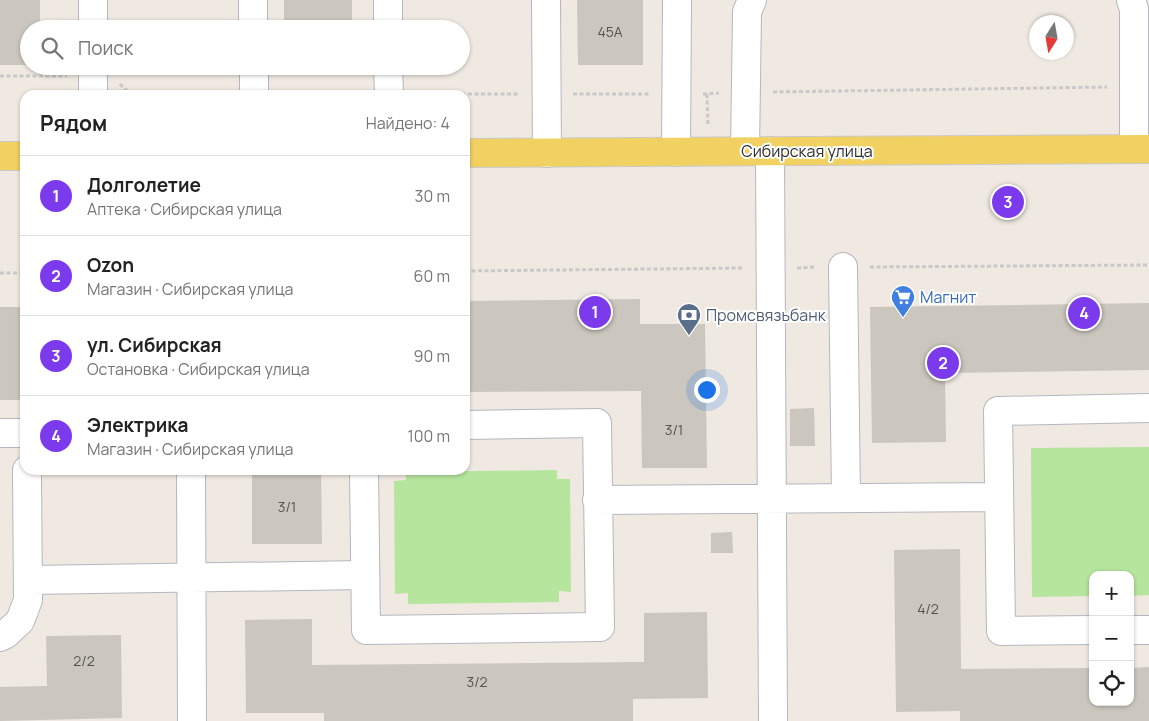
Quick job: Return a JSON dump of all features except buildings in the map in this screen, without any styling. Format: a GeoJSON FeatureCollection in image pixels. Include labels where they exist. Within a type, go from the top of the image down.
{"type":"FeatureCollection","features":[{"type":"Feature","properties":{"kind":"main road","name":"Сибирская улица"},"geometry":{"type":"LineString","coordinates":[[470,153],[1142,149]]}},
{"type":"Feature","properties":{"kind":"main road"},"geometry":{"type":"LineString","coordinates":[[0,156],[20,156]]}},
{"type":"Feature","properties":{"kind":"lane"},"geometry":{"type":"LineString","coordinates":[[93,0],[93,20]]}},
{"type":"Feature","properties":{"kind":"lane"},"geometry":{"type":"LineString","coordinates":[[253,0],[253,20]]}},
{"type":"Feature","properties":{"kind":"lane"},"geometry":{"type":"LineString","coordinates":[[388,0],[388,20]]}},
{"type":"Feature","properties":{"kind":"lane"},"geometry":{"type":"LineString","coordinates":[[546,0],[547,153]]}},
{"type":"Feature","properties":{"kind":"lane"},"geometry":{"type":"LineString","coordinates":[[676,152],[677,0]]}},
{"type":"Feature","properties":{"kind":"lane"},"geometry":{"type":"LineString","coordinates":[[752,0],[747,12],[746,93],[758,151],[770,268],[773,721]]}},
{"type":"Feature","properties":{"kind":"lane"},"geometry":{"type":"LineString","coordinates":[[1131,0],[1134,9],[1134,87],[1142,149]]}},
{"type":"Feature","properties":{"kind":"lane"},"geometry":{"type":"LineString","coordinates":[[254,75],[254,90]]}},
{"type":"Feature","properties":{"kind":"lane"},"geometry":{"type":"LineString","coordinates":[[388,75],[388,90]]}},
{"type":"Feature","properties":{"kind":"lane"},"geometry":{"type":"LineString","coordinates":[[843,267],[846,497]]}},
{"type":"Feature","properties":{"kind":"lane"},"geometry":{"type":"LineString","coordinates":[[1089,630],[1001,631],[998,411],[1149,408]]}},
{"type":"Feature","properties":{"kind":"lane"},"geometry":{"type":"LineString","coordinates":[[364,475],[366,630],[600,627],[597,423],[470,425]]}},
{"type":"Feature","properties":{"kind":"lane"},"geometry":{"type":"LineString","coordinates":[[0,433],[20,433]]}},
{"type":"Feature","properties":{"kind":"lane"},"geometry":{"type":"LineString","coordinates":[[0,637],[20,621],[28,600],[28,475]]}},
{"type":"Feature","properties":{"kind":"lane"},"geometry":{"type":"LineString","coordinates":[[191,475],[192,721]]}},
{"type":"Feature","properties":{"kind":"lane"},"geometry":{"type":"LineString","coordinates":[[597,500],[998,496]]}},
{"type":"Feature","properties":{"kind":"lane"},"geometry":{"type":"LineString","coordinates":[[29,580],[192,576],[365,575]]}},
{"type":"Feature","properties":{"kind":"lane"},"geometry":{"type":"LineString","coordinates":[[1134,630],[1149,630]]}},
{"type":"Feature","properties":{"kind":"path"},"geometry":{"type":"LineString","coordinates":[[0,76],[93,79]]}},
{"type":"Feature","properties":{"kind":"path"},"geometry":{"type":"LineString","coordinates":[[707,94],[1134,87]]}},
{"type":"Feature","properties":{"kind":"path"},"geometry":{"type":"LineString","coordinates":[[470,271],[1149,265]]}},
{"type":"Feature","properties":{"kind":"path"},"geometry":{"type":"LineString","coordinates":[[0,273],[20,273]]}},
{"type":"Feature","properties":{"kind":"green space"},"geometry":{"type":"Polygon","coordinates":[[[1149,447],[1149,595],[1134,596],[1134,571],[1089,571],[1089,596],[1032,597],[1031,448],[1149,447]]]}},
{"type":"Feature","properties":{"kind":"green space"},"geometry":{"type":"Polygon","coordinates":[[[557,470],[557,479],[570,479],[571,592],[559,591],[559,602],[408,604],[408,593],[395,594],[394,481],[406,480],[406,475],[470,475],[470,471],[557,470]]]}},
{"type":"Feature","properties":{"kind":"place","name":"ул. Сибирская"},"geometry":{"type":"Point","coordinates":[1008,202]}},
{"type":"Feature","properties":{"kind":"place","name":"Долголетие"},"geometry":{"type":"Point","coordinates":[595,312]}},
{"type":"Feature","properties":{"kind":"place","name":"Электрика"},"geometry":{"type":"Point","coordinates":[1084,313]}},
{"type":"Feature","properties":{"kind":"place","name":"Магнит"},"geometry":{"type":"Point","coordinates":[903,318]}},
{"type":"Feature","properties":{"kind":"place","name":"Промсвязьбанк"},"geometry":{"type":"Point","coordinates":[689,336]}},
{"type":"Feature","properties":{"kind":"place","name":"Ozon"},"geometry":{"type":"Point","coordinates":[943,363]}}]}
